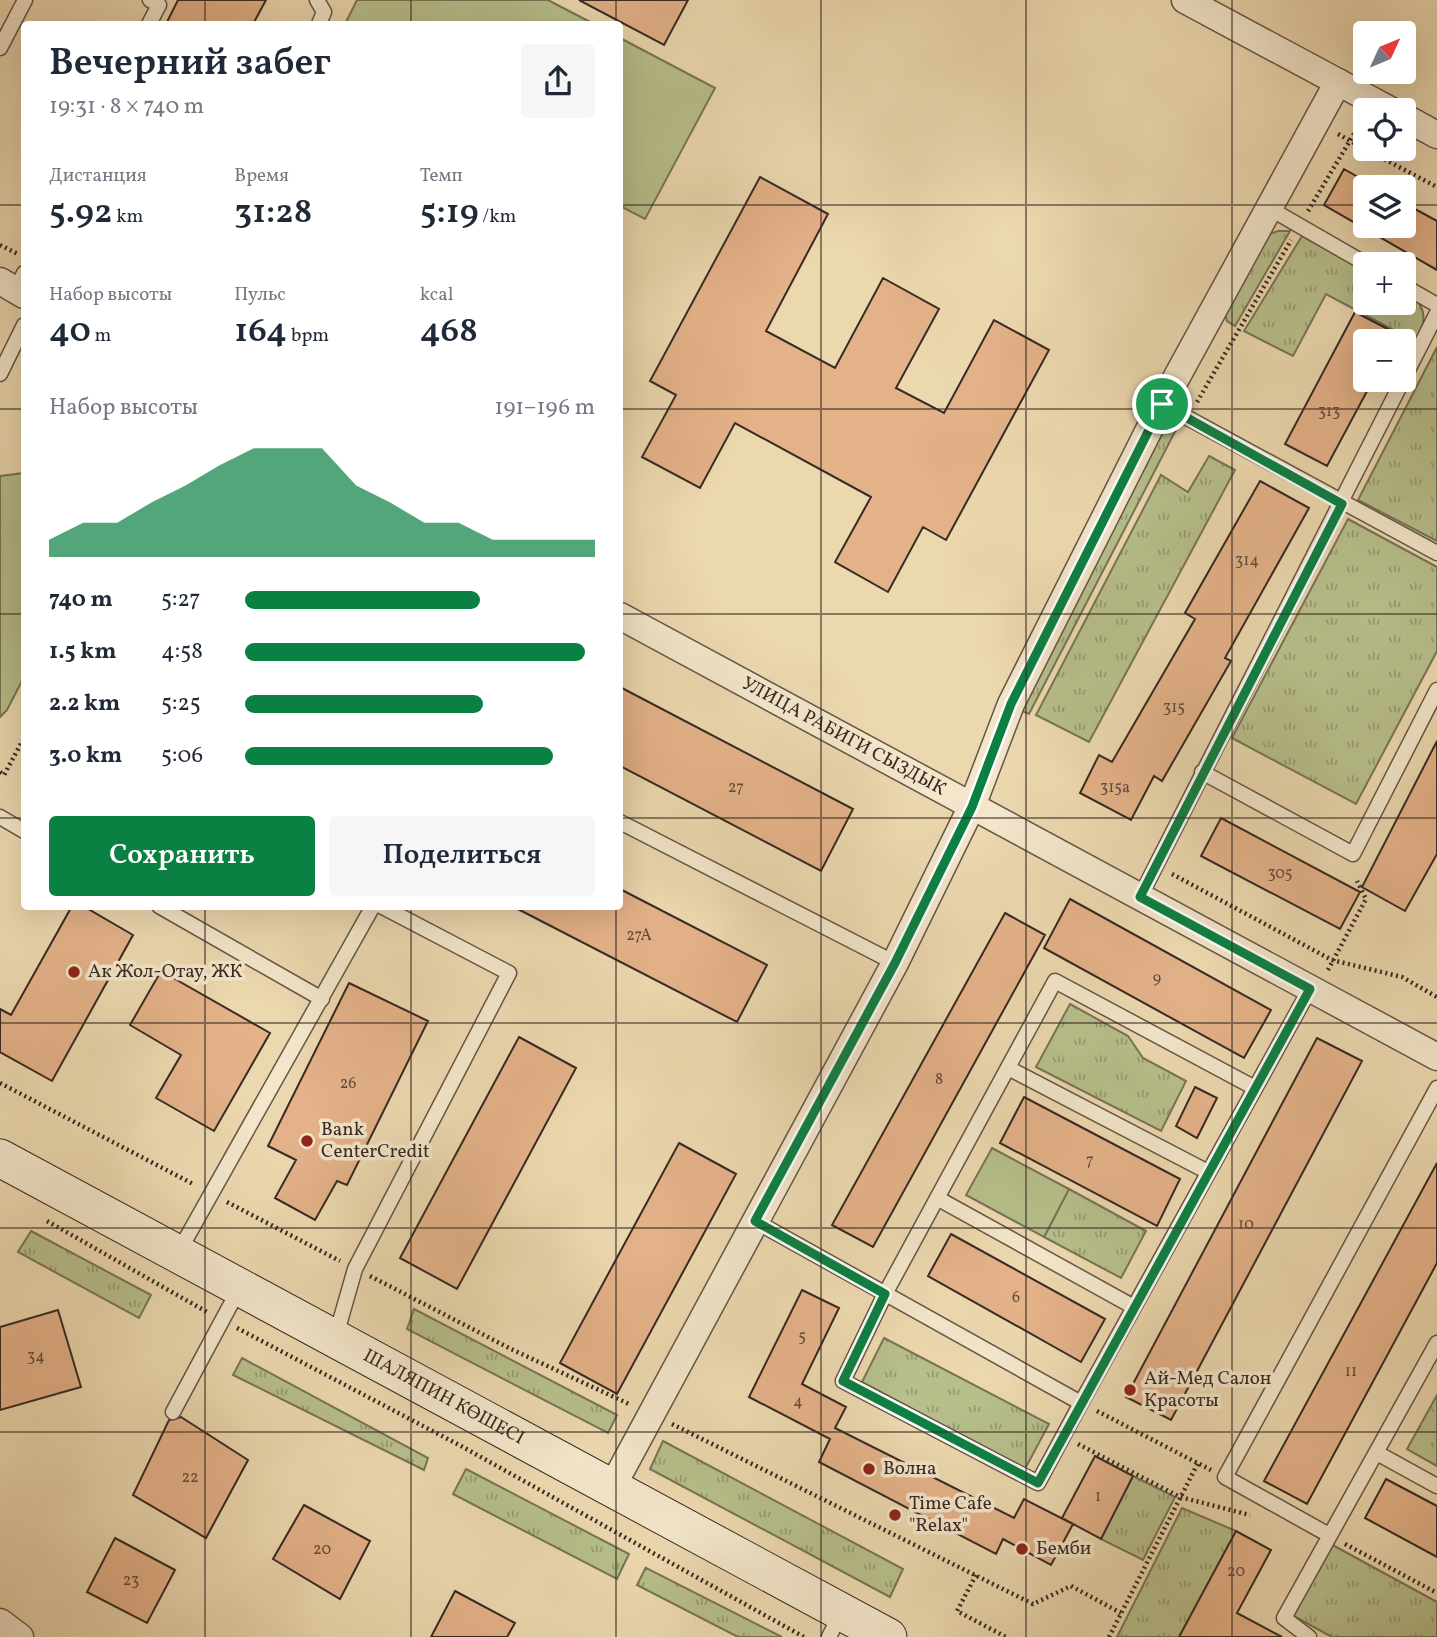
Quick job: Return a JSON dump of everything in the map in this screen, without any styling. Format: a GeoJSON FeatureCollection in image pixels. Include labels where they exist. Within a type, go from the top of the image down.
{"type":"FeatureCollection","features":[{"type":"Feature","properties":{"kind":"main road","name":"ШАЛЯПИН КӨШЕСІ"},"geometry":{"type":"LineString","coordinates":[[0,1158],[611,1489],[836,1624],[888,1637]]}},
{"type":"Feature","properties":{"kind":"street"},"geometry":{"type":"LineString","coordinates":[[1185,0],[1368,98]]}},
{"type":"Feature","properties":{"kind":"street"},"geometry":{"type":"LineString","coordinates":[[611,1489],[895,963],[972,807],[1011,704],[1162,404],[1338,82]]}},
{"type":"Feature","properties":{"kind":"street"},"geometry":{"type":"LineString","coordinates":[[1416,124],[1437,135]]}},
{"type":"Feature","properties":{"kind":"street","name":"УЛИЦА РАБИГИ СЫЗДЫК"},"geometry":{"type":"LineString","coordinates":[[623,618],[1437,1058]]}},
{"type":"Feature","properties":{"kind":"street"},"geometry":{"type":"LineString","coordinates":[[0,1622],[20,1637]]}},
{"type":"Feature","properties":{"kind":"lane"},"geometry":{"type":"LineString","coordinates":[[0,48],[25,0]]}},
{"type":"Feature","properties":{"kind":"lane"},"geometry":{"type":"LineString","coordinates":[[150,0],[159,5],[151,21]]}},
{"type":"Feature","properties":{"kind":"lane"},"geometry":{"type":"LineString","coordinates":[[317,0],[324,12],[320,21]]}},
{"type":"Feature","properties":{"kind":"lane"},"geometry":{"type":"LineString","coordinates":[[1269,208],[1353,256]]}},
{"type":"Feature","properties":{"kind":"lane"},"geometry":{"type":"LineString","coordinates":[[1416,293],[1437,305]]}},
{"type":"Feature","properties":{"kind":"lane"},"geometry":{"type":"LineString","coordinates":[[1140,897],[1437,313]]}},
{"type":"Feature","properties":{"kind":"lane"},"geometry":{"type":"LineString","coordinates":[[0,374],[21,331]]}},
{"type":"Feature","properties":{"kind":"lane"},"geometry":{"type":"LineString","coordinates":[[1162,404],[1342,504],[1437,553]]}},
{"type":"Feature","properties":{"kind":"lane"},"geometry":{"type":"LineString","coordinates":[[1202,772],[1353,854],[1437,690]]}},
{"type":"Feature","properties":{"kind":"lane"},"geometry":{"type":"LineString","coordinates":[[0,817],[21,829]]}},
{"type":"Feature","properties":{"kind":"lane"},"geometry":{"type":"LineString","coordinates":[[623,824],[895,963]]}},
{"type":"Feature","properties":{"kind":"lane"},"geometry":{"type":"LineString","coordinates":[[166,910],[322,999]]}},
{"type":"Feature","properties":{"kind":"lane"},"geometry":{"type":"LineString","coordinates":[[178,1254],[371,910]]}},
{"type":"Feature","properties":{"kind":"lane"},"geometry":{"type":"LineString","coordinates":[[335,1339],[355,1269],[509,973],[389,910]]}},
{"type":"Feature","properties":{"kind":"lane"},"geometry":{"type":"LineString","coordinates":[[1255,1088],[1055,981],[885,1294],[843,1381],[1038,1483],[1208,1172],[1313,991]]}},
{"type":"Feature","properties":{"kind":"lane"},"geometry":{"type":"LineString","coordinates":[[1008,1068],[1208,1172]]}},
{"type":"Feature","properties":{"kind":"lane"},"geometry":{"type":"LineString","coordinates":[[1329,1535],[1225,1477],[1437,1088]]}},
{"type":"Feature","properties":{"kind":"lane"},"geometry":{"type":"LineString","coordinates":[[937,1198],[1134,1307]]}},
{"type":"Feature","properties":{"kind":"lane"},"geometry":{"type":"LineString","coordinates":[[755,1221],[1081,1403]]}},
{"type":"Feature","properties":{"kind":"lane"},"geometry":{"type":"LineString","coordinates":[[173,1412],[225,1321],[240,1288]]}},
{"type":"Feature","properties":{"kind":"lane"},"geometry":{"type":"LineString","coordinates":[[1309,1637],[1284,1618],[1437,1343]]}},
{"type":"Feature","properties":{"kind":"lane"},"geometry":{"type":"LineString","coordinates":[[1377,1453],[1437,1486]]}},
{"type":"Feature","properties":{"kind":"path"},"geometry":{"type":"LineString","coordinates":[[1388,161],[1437,187]]}},
{"type":"Feature","properties":{"kind":"path"},"geometry":{"type":"LineString","coordinates":[[0,245],[21,256]]}},
{"type":"Feature","properties":{"kind":"path"},"geometry":{"type":"LineString","coordinates":[[0,772],[4,775],[21,743]]}},
{"type":"Feature","properties":{"kind":"path"},"geometry":{"type":"LineString","coordinates":[[1156,865],[1332,960],[1402,977],[1437,997]]}},
{"type":"Feature","properties":{"kind":"path"},"geometry":{"type":"LineString","coordinates":[[1313,991],[1366,899],[1356,881]]}},
{"type":"Feature","properties":{"kind":"path"},"geometry":{"type":"LineString","coordinates":[[41,1218],[225,1321],[461,1446],[804,1637]]}},
{"type":"Feature","properties":{"kind":"path"},"geometry":{"type":"LineString","coordinates":[[409,1297],[511,1349],[650,1413],[1032,1604],[1071,1586],[1121,1613]]}},
{"type":"Feature","properties":{"kind":"path"},"geometry":{"type":"LineString","coordinates":[[1081,1403],[1225,1477]]}},
{"type":"Feature","properties":{"kind":"path"},"geometry":{"type":"LineString","coordinates":[[1063,1436],[1180,1497]]}},
{"type":"Feature","properties":{"kind":"path"},"geometry":{"type":"LineString","coordinates":[[1109,1637],[1198,1464]]}},
{"type":"Feature","properties":{"kind":"path"},"geometry":{"type":"LineString","coordinates":[[1329,1535],[1437,1593]]}},
{"type":"Feature","properties":{"kind":"path"},"geometry":{"type":"LineString","coordinates":[[975,1576],[957,1611],[1006,1637]]}},
{"type":"Feature","properties":{"kind":"green space"},"geometry":{"type":"Polygon","coordinates":[[[357,0],[548,0],[588,21],[346,21],[357,0]]]}},
{"type":"Feature","properties":{"kind":"green space"},"geometry":{"type":"Polygon","coordinates":[[[623,40],[715,88],[645,219],[623,208],[623,40]]]}},
{"type":"Feature","properties":{"kind":"green space"},"geometry":{"type":"Polygon","coordinates":[[[1278,231],[1290,231],[1235,326],[1227,321],[1225,314],[1261,237],[1278,231]]]}},
{"type":"Feature","properties":{"kind":"green space"},"geometry":{"type":"Polygon","coordinates":[[[1302,236],[1353,264],[1353,308],[1326,294],[1293,356],[1244,331],[1302,236]]]}},
{"type":"Feature","properties":{"kind":"green space"},"geometry":{"type":"Polygon","coordinates":[[[1416,300],[1423,314],[1423,322],[1416,345],[1416,329],[1392,329],[1365,315],[1416,315],[1416,300]]]}},
{"type":"Feature","properties":{"kind":"green space"},"geometry":{"type":"Polygon","coordinates":[[[1437,347],[1437,541],[1358,500],[1437,347]]]}},
{"type":"Feature","properties":{"kind":"green space"},"geometry":{"type":"Polygon","coordinates":[[[1180,422],[1029,714],[1015,708],[1161,425],[1180,422]]]}},
{"type":"Feature","properties":{"kind":"green space"},"geometry":{"type":"Polygon","coordinates":[[[1209,456],[1235,470],[1089,742],[1036,715],[1161,475],[1188,492],[1209,456]]]}},
{"type":"Feature","properties":{"kind":"green space"},"geometry":{"type":"Polygon","coordinates":[[[21,473],[21,683],[7,710],[0,717],[0,476],[21,473]]]}},
{"type":"Feature","properties":{"kind":"green space"},"geometry":{"type":"Polygon","coordinates":[[[1348,519],[1437,567],[1437,651],[1356,804],[1232,738],[1348,519]]]}},
{"type":"Feature","properties":{"kind":"green space"},"geometry":{"type":"Polygon","coordinates":[[[1070,1004],[1128,1036],[1143,1058],[1186,1081],[1161,1131],[1036,1067],[1070,1004]]]}},
{"type":"Feature","properties":{"kind":"green space"},"geometry":{"type":"Polygon","coordinates":[[[992,1148],[1069,1189],[1044,1237],[966,1195],[992,1148]]]}},
{"type":"Feature","properties":{"kind":"green space"},"geometry":{"type":"Polygon","coordinates":[[[1069,1189],[1146,1231],[1121,1278],[1044,1237],[1069,1189]]]}},
{"type":"Feature","properties":{"kind":"green space"},"geometry":{"type":"Polygon","coordinates":[[[31,1231],[151,1295],[139,1318],[18,1252],[31,1231]]]}},
{"type":"Feature","properties":{"kind":"green space"},"geometry":{"type":"Polygon","coordinates":[[[414,1309],[617,1415],[608,1433],[407,1329],[414,1309]]]}},
{"type":"Feature","properties":{"kind":"green space"},"geometry":{"type":"Polygon","coordinates":[[[884,1338],[1049,1424],[1025,1469],[862,1382],[884,1338]]]}},
{"type":"Feature","properties":{"kind":"green space"},"geometry":{"type":"Polygon","coordinates":[[[242,1358],[428,1458],[424,1470],[233,1375],[242,1358]]]}},
{"type":"Feature","properties":{"kind":"green space"},"geometry":{"type":"Polygon","coordinates":[[[1437,1395],[1437,1466],[1407,1449],[1437,1395]]]}},
{"type":"Feature","properties":{"kind":"green space"},"geometry":{"type":"Polygon","coordinates":[[[663,1441],[903,1569],[890,1597],[650,1469],[663,1441]]]}},
{"type":"Feature","properties":{"kind":"green space"},"geometry":{"type":"Polygon","coordinates":[[[466,1469],[629,1554],[617,1579],[453,1494],[466,1469]]]}},
{"type":"Feature","properties":{"kind":"green space"},"geometry":{"type":"Polygon","coordinates":[[[1133,1476],[1175,1497],[1143,1560],[1101,1539],[1133,1476]]]}},
{"type":"Feature","properties":{"kind":"green space"},"geometry":{"type":"Polygon","coordinates":[[[1182,1508],[1236,1531],[1179,1637],[1117,1637],[1182,1508]]]}},
{"type":"Feature","properties":{"kind":"green space"},"geometry":{"type":"Polygon","coordinates":[[[1329,1543],[1437,1602],[1437,1637],[1332,1637],[1290,1614],[1329,1543]]]}},
{"type":"Feature","properties":{"kind":"green space"},"geometry":{"type":"Polygon","coordinates":[[[646,1567],[782,1637],[738,1637],[637,1585],[646,1567]]]}},
{"type":"Feature","properties":{"kind":"building"},"geometry":{"type":"Polygon","coordinates":[[[178,0],[266,0],[255,21],[168,21],[178,0]]]}},
{"type":"Feature","properties":{"kind":"building"},"geometry":{"type":"Polygon","coordinates":[[[579,0],[688,0],[664,45],[579,0]]]}},
{"type":"Feature","properties":{"kind":"building"},"geometry":{"type":"Polygon","coordinates":[[[1344,169],[1354,175],[1353,222],[1324,205],[1344,169]]]}},
{"type":"Feature","properties":{"kind":"building"},"geometry":{"type":"Polygon","coordinates":[[[760,177],[828,214],[766,331],[835,368],[883,278],[939,309],[896,388],[944,413],[994,320],[1049,350],[946,540],[923,527],[888,592],[835,562],[871,497],[735,423],[700,488],[642,457],[676,395],[650,381],[760,177]]]}},
{"type":"Feature","properties":{"kind":"building"},"geometry":{"type":"Polygon","coordinates":[[[1416,210],[1437,221],[1437,270],[1416,258],[1416,252],[1406,252],[1381,238],[1416,238],[1416,210]]]}},
{"type":"Feature","properties":{"kind":"building"},"geometry":{"type":"Polygon","coordinates":[[[1353,315],[1361,315],[1388,329],[1353,329],[1353,392],[1367,392],[1327,466],[1285,444],[1353,315]]]}},
{"type":"Feature","properties":{"kind":"building"},"geometry":{"type":"Polygon","coordinates":[[[1260,481],[1309,508],[1225,658],[1231,661],[1162,781],[1154,776],[1131,820],[1080,793],[1099,755],[1112,762],[1195,619],[1185,613],[1260,481]]]}},
{"type":"Feature","properties":{"kind":"building"},"geometry":{"type":"Polygon","coordinates":[[[623,689],[853,809],[821,871],[623,768],[623,689]]]}},
{"type":"Feature","properties":{"kind":"building"},"geometry":{"type":"Polygon","coordinates":[[[1437,741],[1437,854],[1405,911],[1362,887],[1437,741]]]}},
{"type":"Feature","properties":{"kind":"building"},"geometry":{"type":"Polygon","coordinates":[[[1221,818],[1360,892],[1340,929],[1201,856],[1221,818]]]}},
{"type":"Feature","properties":{"kind":"building"},"geometry":{"type":"Polygon","coordinates":[[[623,891],[767,965],[737,1022],[520,910],[623,910],[623,891]]]}},
{"type":"Feature","properties":{"kind":"building"},"geometry":{"type":"Polygon","coordinates":[[[1070,899],[1271,1010],[1244,1058],[1044,948],[1070,899]]]}},
{"type":"Feature","properties":{"kind":"building","name":"Ак Жол-Отау, ЖК"},"geometry":{"type":"Polygon","coordinates":[[[70,910],[90,910],[133,935],[52,1081],[0,1052],[0,1009],[11,1015],[70,910]]]}},
{"type":"Feature","properties":{"kind":"building"},"geometry":{"type":"Polygon","coordinates":[[[1005,913],[1045,935],[873,1247],[832,1225],[1005,913]]]}},
{"type":"Feature","properties":{"kind":"building"},"geometry":{"type":"Polygon","coordinates":[[[161,971],[270,1033],[214,1131],[156,1098],[181,1055],[130,1025],[161,971]]]}},
{"type":"Feature","properties":{"kind":"building"},"geometry":{"type":"Polygon","coordinates":[[[349,983],[428,1021],[347,1185],[337,1181],[315,1220],[275,1198],[296,1160],[268,1146],[349,983]]]}},
{"type":"Feature","properties":{"kind":"building"},"geometry":{"type":"Polygon","coordinates":[[[519,1037],[576,1068],[457,1289],[400,1258],[519,1037]]]}},
{"type":"Feature","properties":{"kind":"building"},"geometry":{"type":"Polygon","coordinates":[[[1317,1038],[1362,1061],[1171,1420],[1126,1397],[1317,1038]]]}},
{"type":"Feature","properties":{"kind":"building"},"geometry":{"type":"Polygon","coordinates":[[[1195,1087],[1217,1098],[1197,1138],[1176,1126],[1195,1087]]]}},
{"type":"Feature","properties":{"kind":"building"},"geometry":{"type":"Polygon","coordinates":[[[1024,1097],[1180,1179],[1157,1226],[1000,1143],[1024,1097]]]}},
{"type":"Feature","properties":{"kind":"building"},"geometry":{"type":"Polygon","coordinates":[[[679,1143],[736,1174],[617,1394],[560,1363],[679,1143]]]}},
{"type":"Feature","properties":{"kind":"building"},"geometry":{"type":"Polygon","coordinates":[[[1437,1163],[1437,1263],[1307,1504],[1264,1481],[1437,1163]]]}},
{"type":"Feature","properties":{"kind":"building"},"geometry":{"type":"Polygon","coordinates":[[[951,1234],[1105,1319],[1081,1362],[928,1276],[951,1234]]]}},
{"type":"Feature","properties":{"kind":"building"},"geometry":{"type":"Polygon","coordinates":[[[802,1290],[839,1308],[802,1384],[846,1407],[835,1428],[1014,1518],[1024,1499],[1073,1524],[1051,1565],[1003,1539],[996,1554],[819,1462],[830,1439],[749,1397],[802,1290]]]}},
{"type":"Feature","properties":{"kind":"building"},"geometry":{"type":"Polygon","coordinates":[[[58,1310],[81,1387],[0,1410],[0,1327],[58,1310]]]}},
{"type":"Feature","properties":{"kind":"building"},"geometry":{"type":"Polygon","coordinates":[[[181,1417],[248,1460],[206,1538],[133,1495],[169,1420],[181,1417]]]}},
{"type":"Feature","properties":{"kind":"building"},"geometry":{"type":"Polygon","coordinates":[[[1095,1456],[1133,1476],[1101,1539],[1062,1518],[1095,1456]]]}},
{"type":"Feature","properties":{"kind":"building"},"geometry":{"type":"Polygon","coordinates":[[[1386,1479],[1437,1506],[1437,1557],[1365,1518],[1386,1479]]]}},
{"type":"Feature","properties":{"kind":"building"},"geometry":{"type":"Polygon","coordinates":[[[304,1505],[370,1541],[340,1599],[273,1559],[304,1505]]]}},
{"type":"Feature","properties":{"kind":"building"},"geometry":{"type":"Polygon","coordinates":[[[1236,1531],[1271,1550],[1237,1613],[1282,1637],[1179,1637],[1236,1531]]]}},
{"type":"Feature","properties":{"kind":"building"},"geometry":{"type":"Polygon","coordinates":[[[115,1538],[175,1570],[147,1623],[87,1592],[115,1538]]]}},
{"type":"Feature","properties":{"kind":"building"},"geometry":{"type":"Polygon","coordinates":[[[455,1591],[515,1623],[507,1637],[431,1637],[455,1591]]]}},
{"type":"Feature","properties":{"kind":"place","name":"Ак Жол-Отау, ЖК"},"geometry":{"type":"Point","coordinates":[74,972]}},
{"type":"Feature","properties":{"kind":"place","name":"Bank CenterCredit"},"geometry":{"type":"Point","coordinates":[307,1141]}},
{"type":"Feature","properties":{"kind":"place","name":"Ай-Мед Салон Красоты"},"geometry":{"type":"Point","coordinates":[1130,1390]}},
{"type":"Feature","properties":{"kind":"place","name":"Волна"},"geometry":{"type":"Point","coordinates":[869,1469]}},
{"type":"Feature","properties":{"kind":"place","name":"Time Cafe \"Relax\""},"geometry":{"type":"Point","coordinates":[895,1515]}},
{"type":"Feature","properties":{"kind":"place","name":"Бемби"},"geometry":{"type":"Point","coordinates":[1022,1549]}},
{"type":"Feature","properties":{"kind":"route"},"geometry":{"type":"LineString","coordinates":[[1162,404],[1342,504],[1140,897],[1310,989],[1038,1483],[843,1381],[885,1294],[755,1221],[895,963],[972,807],[1011,704],[1162,404]]}}]}
